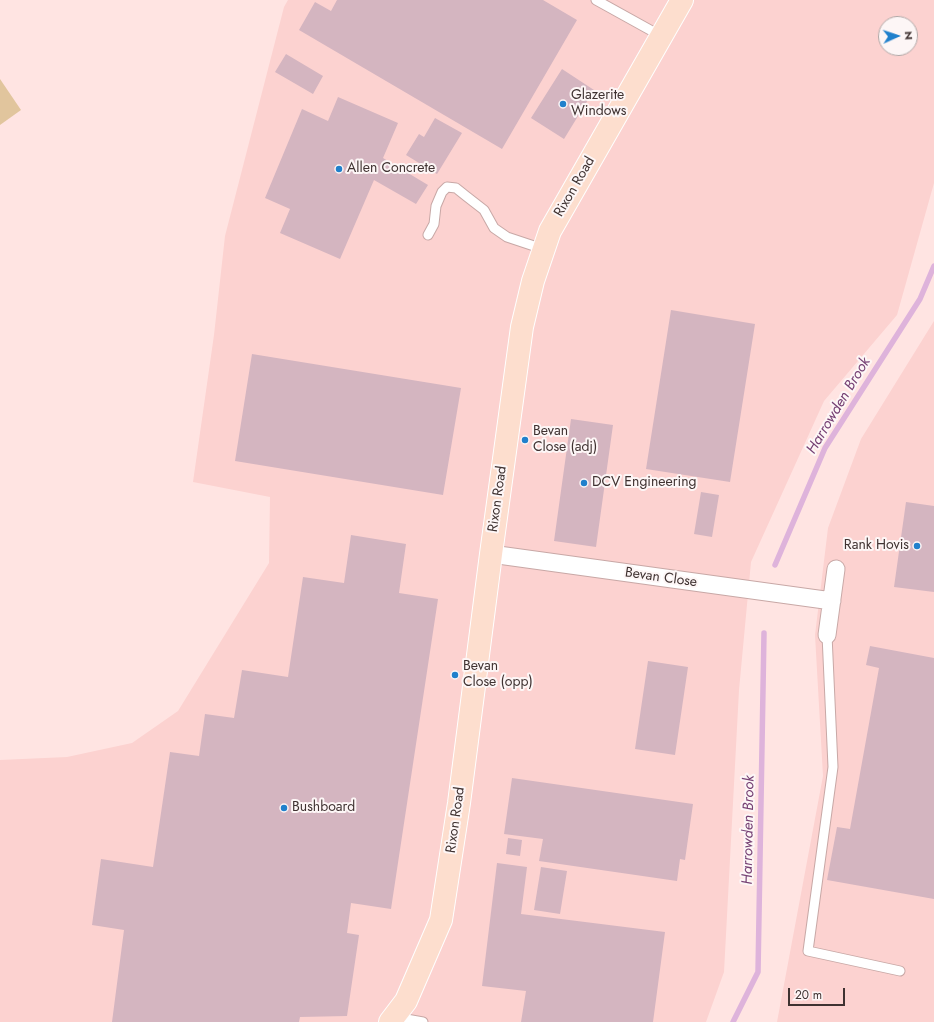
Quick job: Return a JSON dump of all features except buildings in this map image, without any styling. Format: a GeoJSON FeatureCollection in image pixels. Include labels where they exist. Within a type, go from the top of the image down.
{"type":"FeatureCollection","features":[{"type":"Feature","properties":{"kind":"main road","name":"Rixon Road"},"geometry":{"type":"LineString","coordinates":[[392,1020],[406,1001],[441,920],[459,803],[522,327],[533,280],[550,231],[682,0]]}},
{"type":"Feature","properties":{"kind":"street","name":"Bevan Close"},"geometry":{"type":"LineString","coordinates":[[491,554],[832,601]]}},
{"type":"Feature","properties":{"kind":"street"},"geometry":{"type":"LineString","coordinates":[[827,635],[836,569]]}},
{"type":"Feature","properties":{"kind":"lane"},"geometry":{"type":"LineString","coordinates":[[596,0],[661,36]]}},
{"type":"Feature","properties":{"kind":"lane"},"geometry":{"type":"LineString","coordinates":[[428,235],[434,224],[436,206],[442,192],[448,187],[456,188],[484,210],[494,228],[507,237],[543,249]]}},
{"type":"Feature","properties":{"kind":"lane"},"geometry":{"type":"LineString","coordinates":[[827,635],[833,767],[808,951],[900,971]]}},
{"type":"Feature","properties":{"kind":"lane"},"geometry":{"type":"LineString","coordinates":[[392,1020],[423,1022]]}},
{"type":"Feature","properties":{"kind":"shaded area"},"geometry":{"type":"Polygon","coordinates":[[[288,0],[934,0],[934,183],[897,315],[824,401],[751,562],[739,690],[724,972],[706,1022],[0,1022],[0,760],[67,757],[132,743],[178,711],[269,563],[270,497],[193,482],[214,335],[225,236],[284,7],[288,0]]]}},
{"type":"Feature","properties":{"kind":"shaded area"},"geometry":{"type":"Polygon","coordinates":[[[0,79],[21,110],[0,125],[0,79]]]}},
{"type":"Feature","properties":{"kind":"shaded area"},"geometry":{"type":"Polygon","coordinates":[[[934,321],[934,1022],[777,1022],[823,776],[815,635],[828,528],[861,439],[934,321]]]}},
{"type":"Feature","properties":{"kind":"waterway","name":"Harrowden Brook"},"geometry":{"type":"LineString","coordinates":[[775,565],[825,448],[920,299],[934,266]]}},
{"type":"Feature","properties":{"kind":"waterway","name":"Harrowden Brook"},"geometry":{"type":"LineString","coordinates":[[733,1022],[758,972],[764,633]]}},
{"type":"Feature","properties":{"kind":"place","name":"Glazerite Windows"},"geometry":{"type":"Point","coordinates":[563,104]}},
{"type":"Feature","properties":{"kind":"place","name":"Allen Concrete"},"geometry":{"type":"Point","coordinates":[339,169]}},
{"type":"Feature","properties":{"kind":"place","name":"Bevan Close (adj)"},"geometry":{"type":"Point","coordinates":[525,440]}},
{"type":"Feature","properties":{"kind":"place","name":"DCV Engineering"},"geometry":{"type":"Point","coordinates":[584,483]}},
{"type":"Feature","properties":{"kind":"place","name":"Rank Hovis"},"geometry":{"type":"Point","coordinates":[917,546]}},
{"type":"Feature","properties":{"kind":"place","name":"Bevan Close (opp)"},"geometry":{"type":"Point","coordinates":[455,675]}},
{"type":"Feature","properties":{"kind":"place","name":"Bushboard"},"geometry":{"type":"Point","coordinates":[284,808]}}]}
